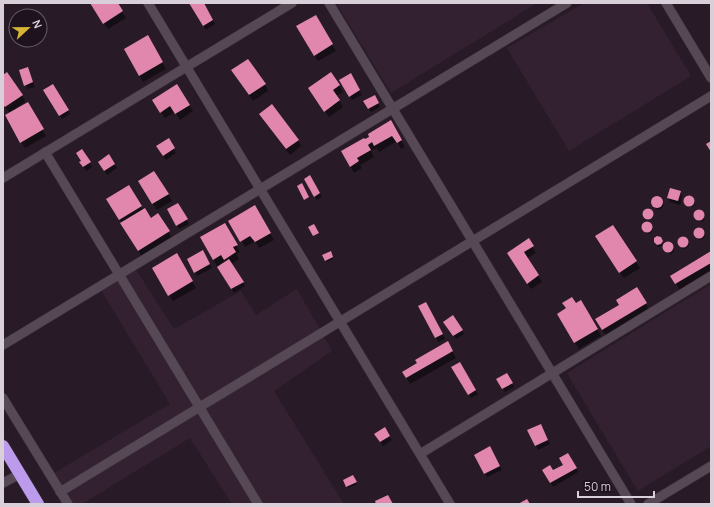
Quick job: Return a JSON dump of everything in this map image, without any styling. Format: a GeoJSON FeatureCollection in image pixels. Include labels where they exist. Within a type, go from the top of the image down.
{"type":"FeatureCollection","features":[{"type":"Feature","properties":{"kind":"highway"},"geometry":{"type":"LineString","coordinates":[[3,446],[38,504]]}},
{"type":"Feature","properties":{"kind":"street"},"geometry":{"type":"LineString","coordinates":[[148,3],[450,504]]}},
{"type":"Feature","properties":{"kind":"street"},"geometry":{"type":"LineString","coordinates":[[3,178],[292,3]]}},
{"type":"Feature","properties":{"kind":"street"},"geometry":{"type":"LineString","coordinates":[[329,3],[631,504]]}},
{"type":"Feature","properties":{"kind":"street"},"geometry":{"type":"LineString","coordinates":[[3,345],[567,3]]}},
{"type":"Feature","properties":{"kind":"street"},"geometry":{"type":"LineString","coordinates":[[666,3],[711,78]]}},
{"type":"Feature","properties":{"kind":"street"},"geometry":{"type":"LineString","coordinates":[[60,492],[711,96]]}},
{"type":"Feature","properties":{"kind":"street"},"geometry":{"type":"LineString","coordinates":[[45,152],[258,504]]}},
{"type":"Feature","properties":{"kind":"street"},"geometry":{"type":"LineString","coordinates":[[420,454],[711,276]]}},
{"type":"Feature","properties":{"kind":"street"},"geometry":{"type":"LineString","coordinates":[[3,398],[68,504]]}},
{"type":"Feature","properties":{"kind":"street"},"geometry":{"type":"LineString","coordinates":[[648,504],[711,466]]}},
{"type":"Feature","properties":{"kind":"street"},"geometry":{"type":"LineString","coordinates":[[3,483],[20,474]]}},
{"type":"Feature","properties":{"kind":"shaded area"},"geometry":{"type":"Polygon","coordinates":[[[336,3],[537,3],[391,93],[336,3]]]}},
{"type":"Feature","properties":{"kind":"shaded area"},"geometry":{"type":"Polygon","coordinates":[[[584,3],[647,3],[691,76],[569,151],[507,48],[584,3]]]}},
{"type":"Feature","properties":{"kind":"shaded area"},"geometry":{"type":"Polygon","coordinates":[[[135,268],[174,329],[241,291],[256,315],[297,289],[332,351],[274,391],[344,504],[232,504],[190,438],[82,504],[73,504],[54,473],[170,404],[101,290],[135,268]]]}},
{"type":"Feature","properties":{"kind":"shaded area"},"geometry":{"type":"Polygon","coordinates":[[[711,284],[711,446],[638,491],[567,373],[711,284]]]}},
{"type":"Feature","properties":{"kind":"building"},"geometry":{"type":"Polygon","coordinates":[[[90,3],[118,3],[123,11],[103,24],[90,3]]]}},
{"type":"Feature","properties":{"kind":"building"},"geometry":{"type":"Polygon","coordinates":[[[189,3],[204,3],[213,20],[203,26],[189,3]]]}},
{"type":"Feature","properties":{"kind":"building"},"geometry":{"type":"Polygon","coordinates":[[[316,15],[333,44],[314,56],[296,26],[316,15]]]}},
{"type":"Feature","properties":{"kind":"building"},"geometry":{"type":"Polygon","coordinates":[[[148,35],[163,62],[139,76],[124,49],[148,35]]]}},
{"type":"Feature","properties":{"kind":"building"},"geometry":{"type":"Polygon","coordinates":[[[248,59],[266,84],[249,95],[231,70],[248,59]]]}},
{"type":"Feature","properties":{"kind":"building"},"geometry":{"type":"Polygon","coordinates":[[[28,67],[33,82],[24,86],[19,70],[28,67]]]}},
{"type":"Feature","properties":{"kind":"building"},"geometry":{"type":"Polygon","coordinates":[[[7,72],[23,95],[5,107],[3,105],[3,75],[7,72]]]}},
{"type":"Feature","properties":{"kind":"building"},"geometry":{"type":"Polygon","coordinates":[[[331,72],[340,85],[333,90],[340,100],[324,112],[308,88],[331,72]]]}},
{"type":"Feature","properties":{"kind":"building"},"geometry":{"type":"Polygon","coordinates":[[[351,73],[360,90],[349,97],[339,80],[351,73]]]}},
{"type":"Feature","properties":{"kind":"building"},"geometry":{"type":"Polygon","coordinates":[[[53,84],[69,110],[59,116],[43,90],[53,84]]]}},
{"type":"Feature","properties":{"kind":"building"},"geometry":{"type":"Polygon","coordinates":[[[177,84],[190,105],[175,114],[170,106],[160,113],[152,100],[177,84]]]}},
{"type":"Feature","properties":{"kind":"building"},"geometry":{"type":"Polygon","coordinates":[[[375,95],[379,103],[368,109],[363,101],[375,95]]]}},
{"type":"Feature","properties":{"kind":"building"},"geometry":{"type":"Polygon","coordinates":[[[28,102],[44,129],[20,143],[5,115],[28,102]]]}},
{"type":"Feature","properties":{"kind":"building"},"geometry":{"type":"Polygon","coordinates":[[[272,104],[299,140],[286,149],[259,114],[272,104]]]}},
{"type":"Feature","properties":{"kind":"building"},"geometry":{"type":"Polygon","coordinates":[[[391,120],[402,140],[397,143],[392,136],[374,146],[372,142],[368,145],[371,150],[357,158],[359,161],[350,167],[341,151],[364,138],[369,137],[368,134],[391,120]]]}},
{"type":"Feature","properties":{"kind":"building"},"geometry":{"type":"Polygon","coordinates":[[[169,138],[175,148],[163,156],[156,146],[169,138]]]}},
{"type":"Feature","properties":{"kind":"building"},"geometry":{"type":"Polygon","coordinates":[[[711,141],[711,152],[706,144],[711,141]]]}},
{"type":"Feature","properties":{"kind":"building"},"geometry":{"type":"Polygon","coordinates":[[[82,149],[91,162],[83,167],[79,162],[81,161],[76,153],[82,149]]]}},
{"type":"Feature","properties":{"kind":"building"},"geometry":{"type":"Polygon","coordinates":[[[109,154],[115,164],[104,171],[98,162],[109,154]]]}},
{"type":"Feature","properties":{"kind":"building"},"geometry":{"type":"Polygon","coordinates":[[[154,171],[169,194],[152,204],[138,181],[154,171]]]}},
{"type":"Feature","properties":{"kind":"building"},"geometry":{"type":"Polygon","coordinates":[[[310,175],[320,193],[314,197],[304,179],[310,175]]]}},
{"type":"Feature","properties":{"kind":"building"},"geometry":{"type":"Polygon","coordinates":[[[302,183],[309,197],[304,200],[297,186],[302,183]]]}},
{"type":"Feature","properties":{"kind":"building"},"geometry":{"type":"Polygon","coordinates":[[[129,185],[142,206],[119,220],[106,199],[129,185]]]}},
{"type":"Feature","properties":{"kind":"building"},"geometry":{"type":"Polygon","coordinates":[[[670,188],[681,191],[678,201],[667,198],[670,188]]]}},
{"type":"Feature","properties":{"kind":"building"},"geometry":{"type":"Polygon","coordinates":[[[657,196],[661,198],[663,202],[661,206],[657,208],[653,206],[651,202],[653,198],[657,196]]]}},
{"type":"Feature","properties":{"kind":"building"},"geometry":{"type":"Polygon","coordinates":[[[687,196],[691,196],[693,197],[693,205],[687,206],[684,203],[684,199],[687,196]]]}},
{"type":"Feature","properties":{"kind":"building"},"geometry":{"type":"Polygon","coordinates":[[[178,203],[188,219],[176,226],[167,209],[178,203]]]}},
{"type":"Feature","properties":{"kind":"building"},"geometry":{"type":"Polygon","coordinates":[[[255,205],[271,233],[255,242],[250,236],[240,242],[228,221],[255,205]]]}},
{"type":"Feature","properties":{"kind":"building"},"geometry":{"type":"Polygon","coordinates":[[[145,208],[151,218],[158,213],[170,231],[138,251],[120,223],[145,208]]]}},
{"type":"Feature","properties":{"kind":"building"},"geometry":{"type":"Polygon","coordinates":[[[646,209],[650,209],[652,210],[652,218],[646,219],[643,216],[643,212],[646,209]]]}},
{"type":"Feature","properties":{"kind":"building"},"geometry":{"type":"Polygon","coordinates":[[[697,210],[701,210],[703,211],[703,219],[697,220],[694,217],[694,213],[697,210]]]}},
{"type":"Feature","properties":{"kind":"building"},"geometry":{"type":"Polygon","coordinates":[[[645,222],[649,222],[651,223],[651,231],[645,232],[642,229],[642,225],[645,222]]]}},
{"type":"Feature","properties":{"kind":"building"},"geometry":{"type":"Polygon","coordinates":[[[225,223],[238,245],[233,247],[236,252],[224,260],[221,255],[213,260],[200,237],[225,223]]]}},
{"type":"Feature","properties":{"kind":"building"},"geometry":{"type":"Polygon","coordinates":[[[314,224],[319,233],[313,236],[308,227],[314,224]]]}},
{"type":"Feature","properties":{"kind":"building"},"geometry":{"type":"Polygon","coordinates":[[[613,225],[637,261],[619,273],[595,236],[613,225]]]}},
{"type":"Feature","properties":{"kind":"building"},"geometry":{"type":"Polygon","coordinates":[[[699,227],[703,229],[705,233],[703,237],[699,239],[695,237],[693,233],[695,229],[699,227]]]}},
{"type":"Feature","properties":{"kind":"building"},"geometry":{"type":"Polygon","coordinates":[[[657,236],[661,237],[663,241],[661,244],[657,245],[654,242],[654,238],[657,236]]]}},
{"type":"Feature","properties":{"kind":"building"},"geometry":{"type":"Polygon","coordinates":[[[681,237],[685,237],[687,238],[687,246],[681,247],[678,244],[678,240],[681,237]]]}},
{"type":"Feature","properties":{"kind":"building"},"geometry":{"type":"Polygon","coordinates":[[[529,238],[534,246],[524,252],[539,275],[527,284],[507,253],[529,238]]]}},
{"type":"Feature","properties":{"kind":"building"},"geometry":{"type":"Polygon","coordinates":[[[668,241],[672,243],[674,247],[672,251],[668,253],[664,251],[662,247],[664,243],[668,241]]]}},
{"type":"Feature","properties":{"kind":"building"},"geometry":{"type":"Polygon","coordinates":[[[203,250],[210,264],[194,273],[187,259],[203,250]]]}},
{"type":"Feature","properties":{"kind":"building"},"geometry":{"type":"Polygon","coordinates":[[[331,251],[333,257],[325,261],[322,255],[331,251]]]}},
{"type":"Feature","properties":{"kind":"building"},"geometry":{"type":"Polygon","coordinates":[[[711,251],[711,263],[675,284],[670,276],[711,251]]]}},
{"type":"Feature","properties":{"kind":"building"},"geometry":{"type":"Polygon","coordinates":[[[177,253],[193,281],[168,296],[152,268],[177,253]]]}},
{"type":"Feature","properties":{"kind":"building"},"geometry":{"type":"Polygon","coordinates":[[[229,259],[244,282],[231,289],[217,267],[229,259]]]}},
{"type":"Feature","properties":{"kind":"building"},"geometry":{"type":"Polygon","coordinates":[[[637,287],[647,303],[602,330],[595,319],[619,305],[616,300],[637,287]]]}},
{"type":"Feature","properties":{"kind":"building"},"geometry":{"type":"Polygon","coordinates":[[[572,297],[576,303],[581,300],[598,329],[574,343],[557,314],[566,308],[562,303],[572,297]]]}},
{"type":"Feature","properties":{"kind":"building"},"geometry":{"type":"Polygon","coordinates":[[[426,302],[443,334],[435,338],[418,306],[426,302]]]}},
{"type":"Feature","properties":{"kind":"building"},"geometry":{"type":"Polygon","coordinates":[[[453,315],[463,330],[453,336],[443,322],[453,315]]]}},
{"type":"Feature","properties":{"kind":"building"},"geometry":{"type":"Polygon","coordinates":[[[448,341],[453,351],[406,378],[402,372],[417,363],[415,360],[448,341]]]}},
{"type":"Feature","properties":{"kind":"building"},"geometry":{"type":"Polygon","coordinates":[[[460,362],[476,390],[468,395],[451,367],[460,362]]]}},
{"type":"Feature","properties":{"kind":"building"},"geometry":{"type":"Polygon","coordinates":[[[507,373],[513,383],[502,389],[496,379],[507,373]]]}},
{"type":"Feature","properties":{"kind":"building"},"geometry":{"type":"Polygon","coordinates":[[[541,424],[548,440],[535,446],[527,430],[541,424]]]}},
{"type":"Feature","properties":{"kind":"building"},"geometry":{"type":"Polygon","coordinates":[[[385,427],[390,436],[380,442],[374,434],[385,427]]]}},
{"type":"Feature","properties":{"kind":"building"},"geometry":{"type":"Polygon","coordinates":[[[490,446],[500,466],[484,474],[474,455],[490,446]]]}},
{"type":"Feature","properties":{"kind":"building"},"geometry":{"type":"Polygon","coordinates":[[[568,453],[577,468],[550,483],[542,470],[550,465],[553,470],[563,465],[559,458],[568,453]]]}},
{"type":"Feature","properties":{"kind":"building"},"geometry":{"type":"Polygon","coordinates":[[[353,475],[357,482],[346,487],[343,480],[353,475]]]}},
{"type":"Feature","properties":{"kind":"building"},"geometry":{"type":"Polygon","coordinates":[[[388,495],[393,504],[376,504],[375,501],[388,495]]]}},
{"type":"Feature","properties":{"kind":"building"},"geometry":{"type":"Polygon","coordinates":[[[527,499],[530,504],[518,504],[527,499]]]}}]}
